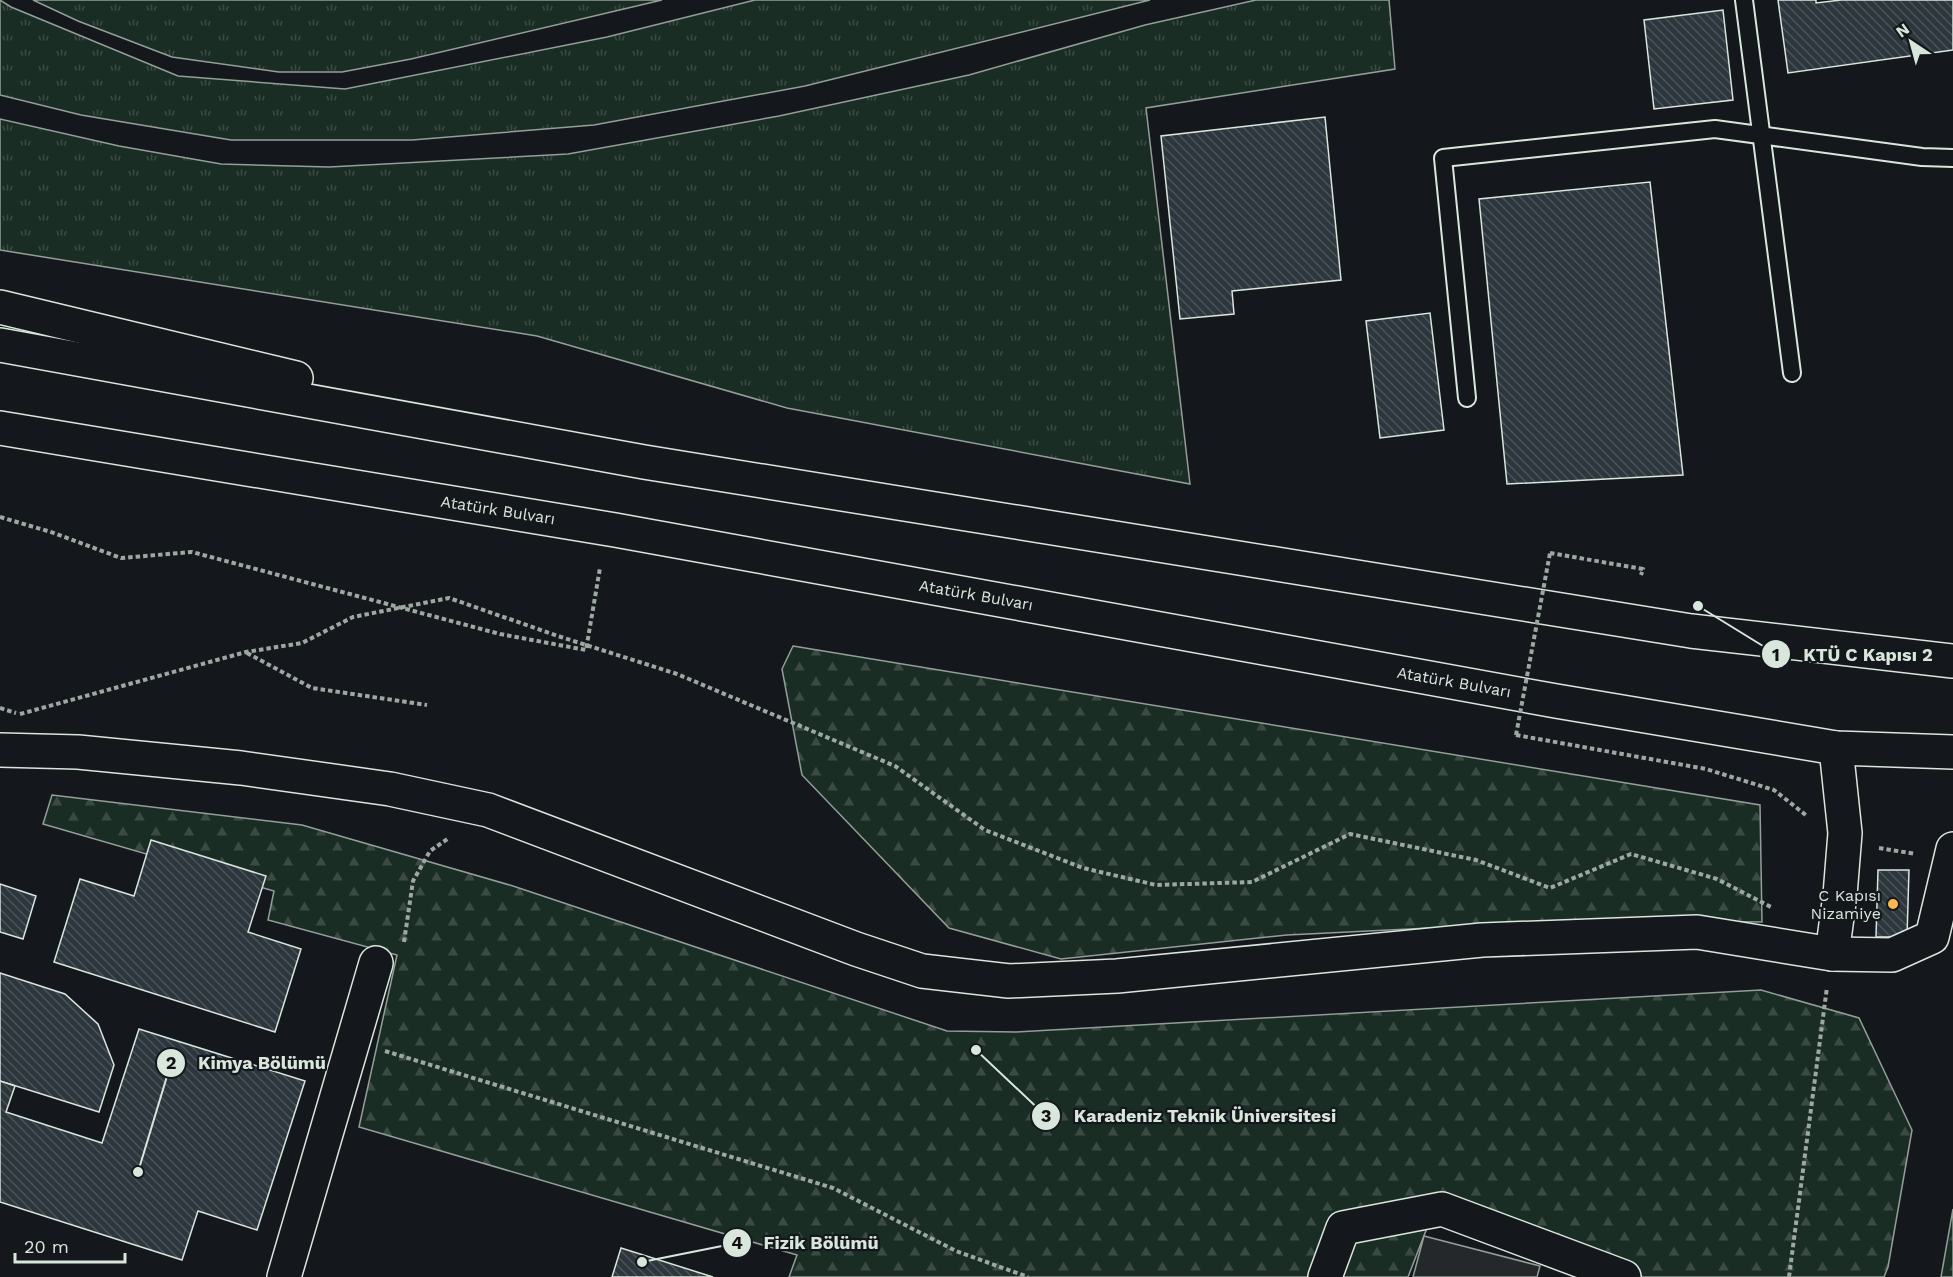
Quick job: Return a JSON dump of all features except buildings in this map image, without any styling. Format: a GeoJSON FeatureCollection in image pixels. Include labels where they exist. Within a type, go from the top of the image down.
{"type":"FeatureCollection","features":[{"type":"Feature","properties":{"kind":"main road"},"geometry":{"type":"LineString","coordinates":[[0,307],[645,462]]}},
{"type":"Feature","properties":{"kind":"main road"},"geometry":{"type":"LineString","coordinates":[[0,345],[645,462],[1690,631],[1953,661]]}},
{"type":"Feature","properties":{"kind":"main road","name":"Atatürk Bulvarı"},"geometry":{"type":"LineString","coordinates":[[0,428],[615,530],[1556,701],[1836,748],[1953,752]]}},
{"type":"Feature","properties":{"kind":"main road"},"geometry":{"type":"LineString","coordinates":[[1832,954],[1844,843],[1836,748]]}},
{"type":"Feature","properties":{"kind":"main road"},"geometry":{"type":"LineString","coordinates":[[0,750],[78,752],[241,768],[390,789],[488,810],[856,950],[922,971],[1009,981],[1117,976],[1482,940],[1696,932],[1832,954],[1892,955],[1932,937],[1952,854]]}},
{"type":"Feature","properties":{"kind":"main road"},"geometry":{"type":"LineString","coordinates":[[284,1277],[376,963]]}},
{"type":"Feature","properties":{"kind":"main road"},"geometry":{"type":"LineString","coordinates":[[1325,1277],[1343,1228],[1442,1209],[1624,1277]]}},
{"type":"Feature","properties":{"kind":"lane"},"geometry":{"type":"LineString","coordinates":[[1744,0],[1792,373]]}},
{"type":"Feature","properties":{"kind":"lane"},"geometry":{"type":"LineString","coordinates":[[1467,398],[1443,158],[1715,129],[1922,157],[1953,158]]}},
{"type":"Feature","properties":{"kind":"path"},"geometry":{"type":"LineString","coordinates":[[0,517],[121,558],[192,552],[500,634],[586,650],[600,568]]}},
{"type":"Feature","properties":{"kind":"path"},"geometry":{"type":"LineString","coordinates":[[1641,575],[1643,569],[1550,554],[1516,735],[1706,769],[1774,790],[1809,817],[1816,838],[1952,854]]}},
{"type":"Feature","properties":{"kind":"path"},"geometry":{"type":"LineString","coordinates":[[20,714],[246,652],[302,643],[353,617],[449,598],[677,674],[895,766],[985,830],[1083,868],[1156,885],[1252,882],[1350,834],[1476,860],[1550,888],[1631,854],[1717,879],[1772,907],[1785,946]]}},
{"type":"Feature","properties":{"kind":"path"},"geometry":{"type":"LineString","coordinates":[[246,652],[312,688],[427,705]]}},
{"type":"Feature","properties":{"kind":"path"},"geometry":{"type":"LineString","coordinates":[[404,945],[413,881],[430,851],[488,810]]}},
{"type":"Feature","properties":{"kind":"path"},"geometry":{"type":"LineString","coordinates":[[1789,1277],[1832,954]]}},
{"type":"Feature","properties":{"kind":"path"},"geometry":{"type":"LineString","coordinates":[[353,1041],[833,1188],[956,1251],[1028,1277]]}},
{"type":"Feature","properties":{"kind":"green space"},"geometry":{"type":"Polygon","coordinates":[[[0,0],[11,7],[178,76],[345,89],[607,37],[755,0],[1150,0],[805,86],[594,125],[412,140],[231,140],[81,115],[0,95],[0,0]]]}},
{"type":"Feature","properties":{"kind":"green space"},"geometry":{"type":"Polygon","coordinates":[[[33,0],[662,0],[411,59],[342,72],[279,72],[172,57],[78,21],[33,0]]]}},
{"type":"Feature","properties":{"kind":"green space"},"geometry":{"type":"Polygon","coordinates":[[[1256,0],[1389,0],[1395,69],[1146,108],[1190,484],[787,408],[537,336],[0,250],[0,119],[119,146],[221,164],[329,167],[568,154],[779,116],[969,75],[1145,25],[1256,0]]]}},
{"type":"Feature","properties":{"kind":"green space"},"geometry":{"type":"Polygon","coordinates":[[[793,646],[1760,805],[1762,922],[1589,920],[1287,935],[1061,959],[949,928],[802,775],[782,669],[793,646]]]}},
{"type":"Feature","properties":{"kind":"green space"},"geometry":{"type":"Polygon","coordinates":[[[52,795],[302,825],[513,886],[947,1031],[1016,1032],[1761,990],[1859,1018],[1912,1130],[1888,1267],[1884,1277],[1643,1277],[1439,1197],[1408,1277],[789,1277],[797,1255],[359,1127],[397,955],[268,920],[274,891],[43,824],[52,795]]]}},
{"type":"Feature","properties":{"kind":"green space"},"geometry":{"type":"Polygon","coordinates":[[[1953,1209],[1953,1277],[1941,1277],[1953,1209]]]}},
{"type":"Feature","properties":{"kind":"shaded area"},"geometry":{"type":"Polygon","coordinates":[[[1424,1236],[1540,1266],[1537,1277],[1413,1277],[1424,1236]]]}},
{"type":"Feature","properties":{"kind":"place","name":"KTÜ C Kapısı 2"},"geometry":{"type":"Point","coordinates":[1698,606]}},
{"type":"Feature","properties":{"kind":"place","name":"C Kapısı Nizamiye"},"geometry":{"type":"Point","coordinates":[1893,904]}},
{"type":"Feature","properties":{"kind":"place","name":"Karadeniz Teknik Üniversitesi"},"geometry":{"type":"Point","coordinates":[976,1050]}},
{"type":"Feature","properties":{"kind":"place","name":"Kimya Bölümü"},"geometry":{"type":"Point","coordinates":[138,1172]}},
{"type":"Feature","properties":{"kind":"place","name":"Fizik Bölümü"},"geometry":{"type":"Point","coordinates":[642,1262]}}]}
